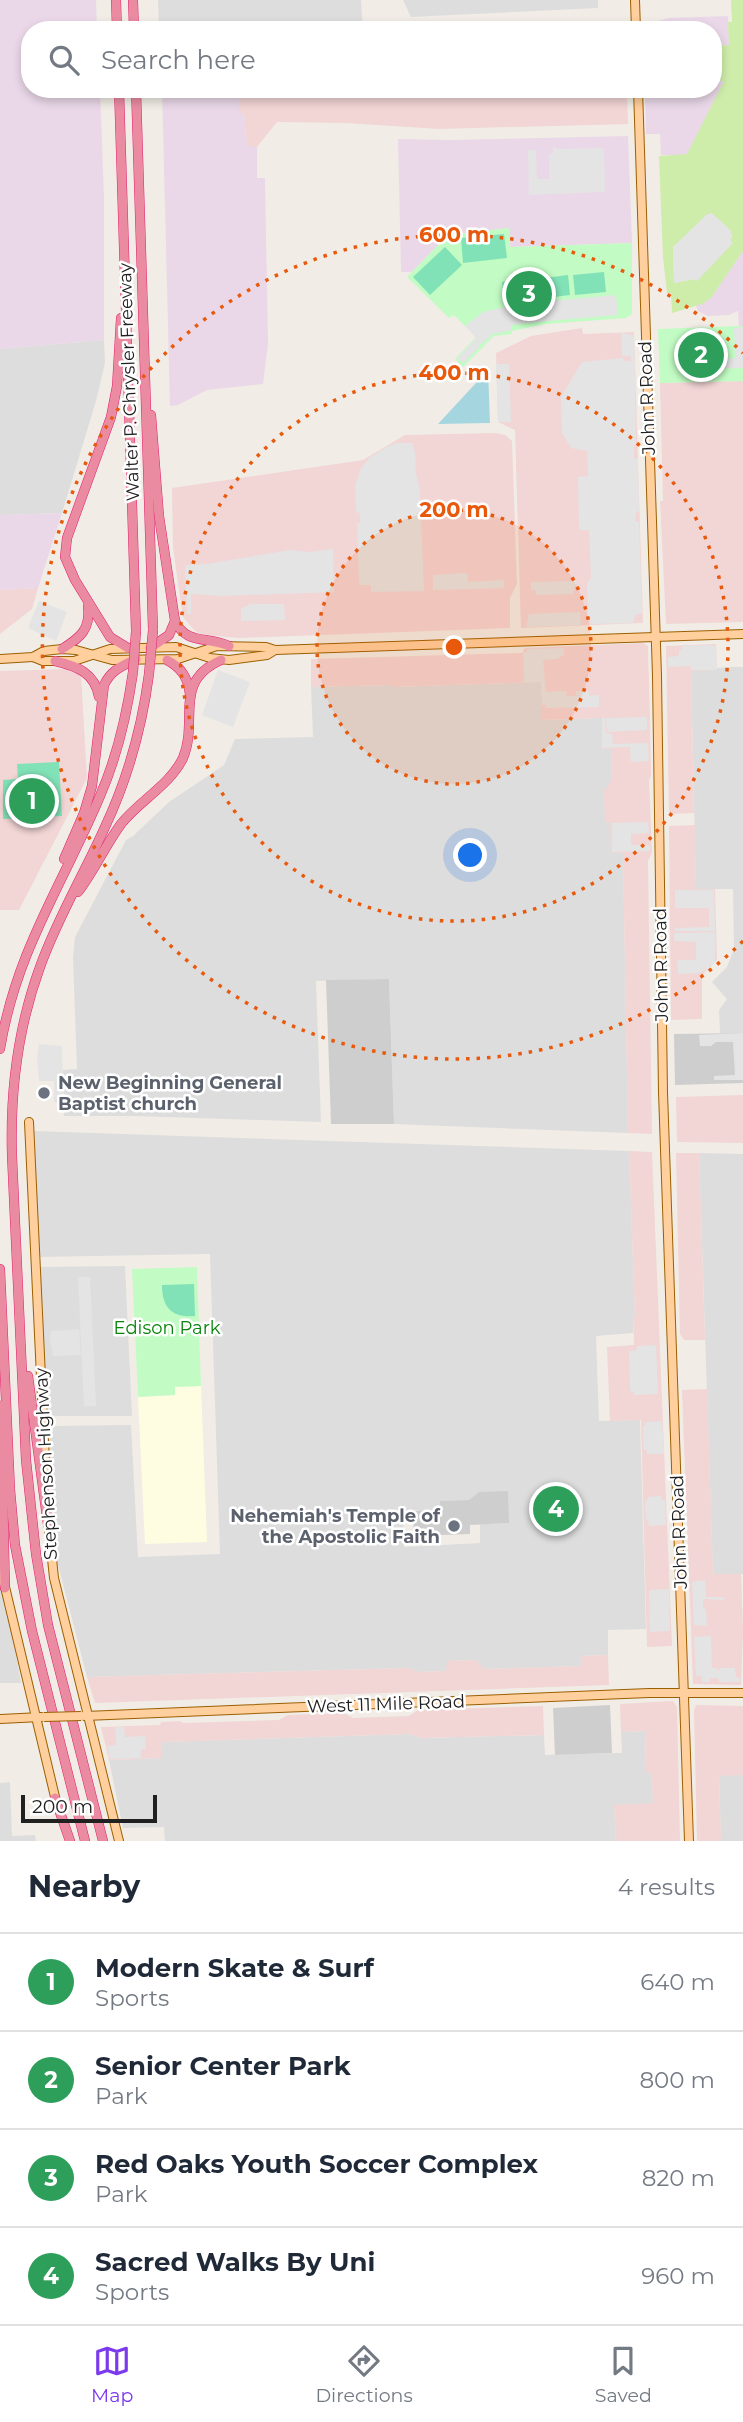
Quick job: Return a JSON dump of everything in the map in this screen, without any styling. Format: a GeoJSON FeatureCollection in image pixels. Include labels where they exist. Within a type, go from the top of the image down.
{"type":"FeatureCollection","features":[{"type":"Feature","properties":{"kind":"highway"},"geometry":{"type":"LineString","coordinates":[[116,0],[117,21]]}},
{"type":"Feature","properties":{"kind":"highway"},"geometry":{"type":"LineString","coordinates":[[133,0],[134,21]]}},
{"type":"Feature","properties":{"kind":"highway","name":"Walter P. Chrysler Freeway"},"geometry":{"type":"LineString","coordinates":[[46,906],[105,784],[121,731],[133,672],[136,631],[119,98]]}},
{"type":"Feature","properties":{"kind":"highway","name":"Walter P. Chrysler Freeway"},"geometry":{"type":"LineString","coordinates":[[63,914],[121,790],[139,733],[153,630],[136,98]]}},
{"type":"Feature","properties":{"kind":"highway"},"geometry":{"type":"LineString","coordinates":[[124,281],[118,377],[111,417],[65,548],[66,561],[85,598],[110,636],[128,648]]}},
{"type":"Feature","properties":{"kind":"highway"},"geometry":{"type":"LineString","coordinates":[[145,372],[155,445],[159,516],[175,621],[181,632],[188,636],[229,646]]}},
{"type":"Feature","properties":{"kind":"highway"},"geometry":{"type":"LineString","coordinates":[[62,649],[86,630],[89,619],[85,598]]}},
{"type":"Feature","properties":{"kind":"highway"},"geometry":{"type":"LineString","coordinates":[[150,648],[169,635],[175,621]]}},
{"type":"Feature","properties":{"kind":"highway"},"geometry":{"type":"LineString","coordinates":[[0,1049],[17,978],[89,797],[96,765],[100,709],[107,677],[117,668],[136,659]]}},
{"type":"Feature","properties":{"kind":"highway"},"geometry":{"type":"LineString","coordinates":[[103,1841],[48,1625],[39,1574],[28,1485],[11,1138],[15,1071],[23,1026],[35,980],[63,914],[89,878],[122,823],[173,773],[186,746],[190,701],[186,677],[167,660]]}},
{"type":"Feature","properties":{"kind":"highway"},"geometry":{"type":"LineString","coordinates":[[190,701],[200,673],[221,660]]}},
{"type":"Feature","properties":{"kind":"highway"},"geometry":{"type":"LineString","coordinates":[[55,661],[80,669],[89,676],[96,686],[100,709]]}},
{"type":"Feature","properties":{"kind":"highway"},"geometry":{"type":"LineString","coordinates":[[0,1269],[12,1523],[20,1577],[85,1841]]}},
{"type":"Feature","properties":{"kind":"highway"},"geometry":{"type":"LineString","coordinates":[[21,1343],[48,1525]]}},
{"type":"Feature","properties":{"kind":"highway"},"geometry":{"type":"LineString","coordinates":[[5,1588],[1,1418],[6,1390]]}},
{"type":"Feature","properties":{"kind":"highway"},"geometry":{"type":"LineString","coordinates":[[55,1798],[68,1841]]}},
{"type":"Feature","properties":{"kind":"main road"},"geometry":{"type":"LineString","coordinates":[[635,0],[636,21]]}},
{"type":"Feature","properties":{"kind":"main road","name":"John R Road"},"geometry":{"type":"LineString","coordinates":[[638,98],[655,635],[663,1092],[689,1841]]}},
{"type":"Feature","properties":{"kind":"main road"},"geometry":{"type":"LineString","coordinates":[[33,657],[43,661],[79,660],[110,649],[182,648],[221,660],[260,656],[275,650],[743,634]]}},
{"type":"Feature","properties":{"kind":"main road"},"geometry":{"type":"LineString","coordinates":[[0,659],[33,657],[44,651],[62,649],[112,660],[187,658],[207,648],[229,646],[266,647],[275,650]]}},
{"type":"Feature","properties":{"kind":"main road","name":"Stephenson Highway"},"geometry":{"type":"LineString","coordinates":[[29,1122],[48,1525],[54,1578],[85,1716],[119,1841]]}},
{"type":"Feature","properties":{"kind":"main road"},"geometry":{"type":"LineString","coordinates":[[0,1566],[40,1717],[55,1798]]}},
{"type":"Feature","properties":{"kind":"main road","name":"West 11 Mile Road"},"geometry":{"type":"LineString","coordinates":[[0,1719],[683,1692],[743,1693]]}},
{"type":"Feature","properties":{"kind":"shaded area"},"geometry":{"type":"Polygon","coordinates":[[[0,0],[96,0],[97,21],[21,21],[21,98],[100,98],[104,198],[104,340],[0,349],[0,0]]]}},
{"type":"Feature","properties":{"kind":"shaded area"},"geometry":{"type":"Polygon","coordinates":[[[158,0],[361,0],[362,21],[159,21],[158,0]]]}},
{"type":"Feature","properties":{"kind":"shaded area"},"geometry":{"type":"Polygon","coordinates":[[[403,0],[598,0],[598,8],[411,17],[403,0]]]}},
{"type":"Feature","properties":{"kind":"shaded area"},"geometry":{"type":"Polygon","coordinates":[[[728,16],[729,45],[722,45],[722,21],[658,21],[669,18],[728,16]]]}},
{"type":"Feature","properties":{"kind":"shaded area"},"geometry":{"type":"Polygon","coordinates":[[[162,98],[239,98],[239,113],[244,113],[247,146],[257,147],[257,178],[265,178],[268,344],[263,384],[207,390],[178,405],[170,406],[162,98]]]}},
{"type":"Feature","properties":{"kind":"shaded area"},"geometry":{"type":"Polygon","coordinates":[[[239,98],[627,98],[628,124],[439,129],[277,122],[257,147],[247,147],[244,113],[239,113],[239,98]]]}},
{"type":"Feature","properties":{"kind":"shaded area"},"geometry":{"type":"Polygon","coordinates":[[[645,98],[716,98],[687,155],[661,155],[660,134],[646,134],[645,98]]]}},
{"type":"Feature","properties":{"kind":"shaded area"},"geometry":{"type":"Polygon","coordinates":[[[628,136],[632,243],[510,247],[508,228],[448,235],[412,272],[401,272],[398,139],[628,136]]]}},
{"type":"Feature","properties":{"kind":"shaded area"},"geometry":{"type":"Polygon","coordinates":[[[553,147],[604,148],[605,190],[529,195],[528,150],[536,150],[537,179],[549,179],[549,154],[553,153],[553,147]]]}},
{"type":"Feature","properties":{"kind":"shaded area"},"geometry":{"type":"Polygon","coordinates":[[[707,214],[713,214],[730,230],[730,240],[733,243],[697,281],[693,279],[674,283],[673,247],[707,214]]]}},
{"type":"Feature","properties":{"kind":"shaded area"},"geometry":{"type":"Polygon","coordinates":[[[743,251],[743,327],[739,327],[738,311],[729,315],[708,316],[698,311],[696,306],[711,298],[743,251]]]}},
{"type":"Feature","properties":{"kind":"shaded area"},"geometry":{"type":"Polygon","coordinates":[[[616,295],[618,315],[512,325],[512,330],[493,334],[491,331],[492,335],[482,344],[478,343],[480,346],[464,363],[457,359],[476,338],[465,326],[483,312],[517,304],[616,295]]]}},
{"type":"Feature","properties":{"kind":"shaded area"},"geometry":{"type":"Polygon","coordinates":[[[743,327],[743,368],[706,369],[705,359],[735,358],[734,328],[743,327]]]}},
{"type":"Feature","properties":{"kind":"shaded area"},"geometry":{"type":"Polygon","coordinates":[[[582,328],[583,334],[634,332],[643,623],[521,628],[515,430],[498,422],[496,353],[531,336],[582,328]]]}},
{"type":"Feature","properties":{"kind":"shaded area"},"geometry":{"type":"Polygon","coordinates":[[[621,333],[634,335],[634,458],[638,459],[639,511],[635,521],[639,522],[642,613],[635,615],[633,623],[591,624],[588,616],[587,583],[591,578],[589,530],[579,530],[578,477],[588,476],[587,451],[571,448],[562,433],[561,397],[582,362],[623,358],[624,361],[631,361],[630,356],[622,356],[621,333]]]}},
{"type":"Feature","properties":{"kind":"shaded area"},"geometry":{"type":"Polygon","coordinates":[[[104,340],[105,363],[96,401],[62,513],[0,515],[0,349],[104,340]]]}},
{"type":"Feature","properties":{"kind":"shaded area"},"geometry":{"type":"Polygon","coordinates":[[[496,364],[509,364],[511,422],[498,422],[496,364]]]}},
{"type":"Feature","properties":{"kind":"shaded area"},"geometry":{"type":"Polygon","coordinates":[[[743,381],[743,622],[666,624],[660,501],[663,501],[660,383],[743,381]]]}},
{"type":"Feature","properties":{"kind":"shaded area"},"geometry":{"type":"Polygon","coordinates":[[[405,435],[505,435],[512,441],[517,584],[510,598],[510,628],[239,638],[204,635],[195,631],[183,617],[173,548],[172,488],[363,460],[405,435]]]}},
{"type":"Feature","properties":{"kind":"shaded area"},"geometry":{"type":"Polygon","coordinates":[[[397,443],[412,443],[415,452],[420,491],[424,591],[371,592],[371,585],[359,585],[357,523],[360,522],[360,514],[356,511],[355,486],[361,468],[369,458],[397,443]]]}},
{"type":"Feature","properties":{"kind":"shaded area"},"geometry":{"type":"Polygon","coordinates":[[[62,513],[38,588],[0,590],[0,515],[62,513]]]}},
{"type":"Feature","properties":{"kind":"shaded area"},"geometry":{"type":"Polygon","coordinates":[[[333,549],[334,592],[223,596],[191,594],[191,614],[187,614],[185,565],[290,550],[310,552],[333,549]]]}},
{"type":"Feature","properties":{"kind":"shaded area"},"geometry":{"type":"Polygon","coordinates":[[[467,573],[468,582],[504,580],[504,588],[433,590],[433,575],[467,573]]]}},
{"type":"Feature","properties":{"kind":"shaded area"},"geometry":{"type":"Polygon","coordinates":[[[577,581],[573,594],[536,595],[536,590],[531,590],[531,582],[577,581]]]}},
{"type":"Feature","properties":{"kind":"shaded area"},"geometry":{"type":"Polygon","coordinates":[[[38,588],[32,609],[0,634],[0,590],[38,588]]]}},
{"type":"Feature","properties":{"kind":"shaded area"},"geometry":{"type":"Polygon","coordinates":[[[39,601],[67,612],[56,641],[28,628],[39,601]]]}},
{"type":"Feature","properties":{"kind":"shaded area"},"geometry":{"type":"Polygon","coordinates":[[[250,604],[284,604],[285,620],[241,621],[241,609],[250,604]]]}},
{"type":"Feature","properties":{"kind":"shaded area"},"geometry":{"type":"Polygon","coordinates":[[[580,612],[581,625],[526,627],[529,614],[580,612]]]}},
{"type":"Feature","properties":{"kind":"shaded area"},"geometry":{"type":"Polygon","coordinates":[[[643,643],[648,646],[650,718],[652,853],[648,861],[652,1134],[628,1133],[623,853],[611,853],[610,822],[605,822],[604,791],[612,780],[611,749],[601,749],[601,718],[542,720],[541,682],[311,687],[311,659],[522,653],[525,648],[643,643]]]}},
{"type":"Feature","properties":{"kind":"shaded area"},"geometry":{"type":"Polygon","coordinates":[[[716,644],[717,670],[691,671],[694,813],[669,814],[666,646],[716,644]]]}},
{"type":"Feature","properties":{"kind":"shaded area"},"geometry":{"type":"Polygon","coordinates":[[[682,646],[716,646],[717,670],[691,670],[691,666],[668,667],[668,657],[679,656],[682,646]]]}},
{"type":"Feature","properties":{"kind":"shaded area"},"geometry":{"type":"Polygon","coordinates":[[[564,648],[564,655],[557,659],[543,660],[546,692],[566,691],[567,696],[579,696],[576,691],[589,691],[589,696],[599,695],[599,707],[545,708],[546,705],[542,705],[541,682],[524,682],[523,652],[527,652],[527,649],[564,648]]]}},
{"type":"Feature","properties":{"kind":"shaded area"},"geometry":{"type":"Polygon","coordinates":[[[743,667],[743,1033],[720,1033],[719,1010],[727,999],[712,982],[727,967],[734,949],[733,889],[696,889],[691,670],[743,667]]]}},
{"type":"Feature","properties":{"kind":"shaded area"},"geometry":{"type":"Polygon","coordinates":[[[66,669],[81,675],[87,778],[19,910],[0,910],[0,671],[66,669]]]}},
{"type":"Feature","properties":{"kind":"shaded area"},"geometry":{"type":"Polygon","coordinates":[[[218,670],[250,682],[233,727],[202,715],[218,670]]]}},
{"type":"Feature","properties":{"kind":"shaded area"},"geometry":{"type":"Polygon","coordinates":[[[541,682],[543,720],[601,718],[601,748],[611,749],[612,780],[606,822],[610,822],[623,852],[628,1133],[394,1124],[389,979],[316,981],[321,1122],[64,1116],[63,1070],[77,1069],[73,957],[75,937],[126,840],[169,802],[224,765],[235,739],[313,737],[311,687],[541,682]]]}},
{"type":"Feature","properties":{"kind":"shaded area"},"geometry":{"type":"Polygon","coordinates":[[[647,717],[647,730],[607,732],[606,718],[647,717]]]}},
{"type":"Feature","properties":{"kind":"shaded area"},"geometry":{"type":"Polygon","coordinates":[[[602,718],[605,718],[606,733],[612,734],[613,744],[648,743],[649,761],[631,762],[630,747],[602,748],[602,718]]]}},
{"type":"Feature","properties":{"kind":"shaded area"},"geometry":{"type":"Polygon","coordinates":[[[648,822],[649,833],[631,834],[631,845],[650,845],[650,851],[612,852],[612,823],[648,822]]]}},
{"type":"Feature","properties":{"kind":"shaded area"},"geometry":{"type":"Polygon","coordinates":[[[695,825],[696,889],[715,889],[717,960],[702,975],[702,1019],[671,1020],[669,826],[695,825]]]}},
{"type":"Feature","properties":{"kind":"shaded area"},"geometry":{"type":"Polygon","coordinates":[[[675,890],[714,890],[715,931],[676,931],[674,928],[709,927],[709,908],[675,908],[675,890]]]}},
{"type":"Feature","properties":{"kind":"shaded area"},"geometry":{"type":"Polygon","coordinates":[[[715,932],[715,962],[699,973],[678,974],[677,960],[696,960],[696,942],[674,941],[674,933],[715,932]]]}},
{"type":"Feature","properties":{"kind":"shaded area"},"geometry":{"type":"Polygon","coordinates":[[[389,979],[394,1124],[331,1124],[326,980],[389,979]]]}},
{"type":"Feature","properties":{"kind":"shaded area"},"geometry":{"type":"Polygon","coordinates":[[[743,1033],[743,1083],[675,1085],[674,1034],[743,1033]]]}},
{"type":"Feature","properties":{"kind":"shaded area"},"geometry":{"type":"Polygon","coordinates":[[[743,1033],[743,1080],[714,1080],[714,1076],[735,1075],[733,1042],[700,1046],[699,1035],[743,1033]]]}},
{"type":"Feature","properties":{"kind":"shaded area"},"geometry":{"type":"Polygon","coordinates":[[[39,1044],[62,1046],[63,1102],[54,1102],[54,1081],[39,1081],[39,1044]]]}},
{"type":"Feature","properties":{"kind":"shaded area"},"geometry":{"type":"Polygon","coordinates":[[[743,1095],[743,1143],[677,1142],[676,1097],[743,1095]]]}},
{"type":"Feature","properties":{"kind":"shaded area"},"geometry":{"type":"Polygon","coordinates":[[[34,1131],[629,1151],[635,1316],[633,1333],[596,1336],[598,1395],[599,1421],[640,1420],[646,1629],[608,1630],[608,1655],[581,1656],[581,1666],[485,1669],[474,1660],[447,1661],[447,1671],[418,1672],[408,1668],[87,1677],[56,1557],[53,1475],[49,1474],[47,1426],[131,1425],[138,1557],[220,1554],[210,1254],[38,1257],[34,1131]],[[479,1492],[469,1500],[440,1501],[440,1509],[403,1511],[404,1547],[480,1543],[480,1524],[509,1523],[479,1492]]]}},
{"type":"Feature","properties":{"kind":"shaded area"},"geometry":{"type":"Polygon","coordinates":[[[629,1151],[652,1152],[672,1646],[647,1647],[641,1420],[610,1421],[607,1347],[634,1345],[629,1151]]]}},
{"type":"Feature","properties":{"kind":"shaded area"},"geometry":{"type":"Polygon","coordinates":[[[676,1153],[699,1153],[705,1340],[684,1340],[680,1334],[676,1153]]]}},
{"type":"Feature","properties":{"kind":"shaded area"},"geometry":{"type":"Polygon","coordinates":[[[699,1153],[743,1154],[743,1574],[713,1575],[699,1153]]]}},
{"type":"Feature","properties":{"kind":"shaded area"},"geometry":{"type":"Polygon","coordinates":[[[125,1266],[132,1416],[47,1416],[39,1267],[125,1266]]]}},
{"type":"Feature","properties":{"kind":"shaded area"},"geometry":{"type":"Polygon","coordinates":[[[78,1277],[90,1277],[96,1406],[84,1406],[78,1277]]]}},
{"type":"Feature","properties":{"kind":"shaded area"},"geometry":{"type":"Polygon","coordinates":[[[79,1329],[81,1355],[53,1356],[51,1331],[79,1329]]]}},
{"type":"Feature","properties":{"kind":"shaded area"},"geometry":{"type":"Polygon","coordinates":[[[656,1345],[658,1394],[634,1395],[634,1392],[630,1391],[629,1351],[637,1350],[637,1346],[656,1345]]]}},
{"type":"Feature","properties":{"kind":"shaded area"},"geometry":{"type":"Polygon","coordinates":[[[201,1386],[207,1542],[145,1544],[138,1397],[175,1395],[175,1387],[201,1386]]]}},
{"type":"Feature","properties":{"kind":"shaded area"},"geometry":{"type":"Polygon","coordinates":[[[707,1389],[713,1574],[741,1574],[741,1685],[693,1684],[682,1390],[707,1389]]]}},
{"type":"Feature","properties":{"kind":"shaded area"},"geometry":{"type":"Polygon","coordinates":[[[662,1421],[664,1454],[647,1454],[647,1450],[644,1450],[643,1426],[646,1422],[662,1421]]]}},
{"type":"Feature","properties":{"kind":"shaded area"},"geometry":{"type":"Polygon","coordinates":[[[508,1491],[509,1523],[470,1525],[470,1534],[414,1536],[413,1511],[440,1509],[440,1501],[469,1500],[479,1492],[508,1491]]]}},
{"type":"Feature","properties":{"kind":"shaded area"},"geometry":{"type":"Polygon","coordinates":[[[661,1496],[662,1500],[665,1500],[666,1525],[649,1526],[645,1501],[648,1497],[661,1496]]]}},
{"type":"Feature","properties":{"kind":"shaded area"},"geometry":{"type":"Polygon","coordinates":[[[0,1562],[21,1683],[0,1683],[0,1562]]]}},
{"type":"Feature","properties":{"kind":"shaded area"},"geometry":{"type":"Polygon","coordinates":[[[705,1580],[706,1597],[724,1597],[724,1600],[703,1599],[707,1626],[694,1625],[692,1582],[705,1580]]]}},
{"type":"Feature","properties":{"kind":"shaded area"},"geometry":{"type":"Polygon","coordinates":[[[669,1589],[670,1631],[650,1632],[649,1590],[669,1589]]]}},
{"type":"Feature","properties":{"kind":"shaded area"},"geometry":{"type":"Polygon","coordinates":[[[711,1636],[712,1668],[717,1668],[718,1672],[720,1668],[735,1668],[740,1682],[719,1682],[718,1678],[710,1678],[710,1682],[702,1682],[702,1676],[696,1676],[694,1637],[711,1636]]]}},
{"type":"Feature","properties":{"kind":"shaded area"},"geometry":{"type":"Polygon","coordinates":[[[608,1655],[609,1685],[95,1703],[87,1677],[408,1668],[419,1672],[446,1671],[447,1661],[475,1660],[485,1669],[581,1666],[581,1656],[608,1655]]]}},
{"type":"Feature","properties":{"kind":"shaded area"},"geometry":{"type":"Polygon","coordinates":[[[673,1701],[677,1707],[680,1841],[616,1841],[614,1805],[653,1803],[652,1773],[646,1772],[645,1731],[621,1732],[620,1704],[673,1701]]]}},
{"type":"Feature","properties":{"kind":"shaded area"},"geometry":{"type":"Polygon","coordinates":[[[610,1705],[612,1753],[555,1755],[553,1708],[610,1705]]]}},
{"type":"Feature","properties":{"kind":"shaded area"},"geometry":{"type":"Polygon","coordinates":[[[696,1705],[743,1706],[743,1775],[719,1776],[721,1841],[697,1841],[696,1705]]]}},
{"type":"Feature","properties":{"kind":"shaded area"},"geometry":{"type":"Polygon","coordinates":[[[543,1706],[544,1735],[421,1738],[410,1734],[162,1742],[162,1758],[109,1760],[101,1727],[160,1725],[161,1722],[180,1721],[279,1720],[288,1715],[344,1713],[353,1718],[409,1716],[418,1710],[543,1706]]]}},
{"type":"Feature","properties":{"kind":"shaded area"},"geometry":{"type":"Polygon","coordinates":[[[115,1727],[124,1727],[125,1737],[145,1736],[146,1749],[141,1749],[141,1758],[110,1759],[107,1746],[116,1745],[115,1727]]]}},
{"type":"Feature","properties":{"kind":"shaded area"},"geometry":{"type":"Polygon","coordinates":[[[645,1731],[646,1772],[652,1772],[653,1804],[614,1805],[616,1841],[165,1841],[164,1827],[123,1828],[109,1760],[162,1758],[161,1742],[410,1734],[421,1738],[544,1735],[545,1755],[622,1753],[621,1732],[645,1731]]]}},
{"type":"Feature","properties":{"kind":"shaded area"},"geometry":{"type":"Polygon","coordinates":[[[719,1775],[743,1775],[743,1841],[721,1841],[719,1775]]]}},
{"type":"Feature","properties":{"kind":"shaded area"},"geometry":{"type":"Polygon","coordinates":[[[10,1782],[12,1836],[35,1835],[36,1841],[0,1841],[0,1783],[10,1782]]]}},
{"type":"Feature","properties":{"kind":"green space"},"geometry":{"type":"Polygon","coordinates":[[[731,0],[743,0],[743,251],[711,298],[702,304],[672,313],[671,293],[667,293],[663,257],[659,156],[687,154],[715,98],[722,98],[722,45],[729,45],[728,22],[732,22],[731,0]],[[711,213],[673,247],[674,283],[694,279],[696,281],[732,237],[730,230],[711,213]]]}},
{"type":"Feature","properties":{"kind":"green space"},"geometry":{"type":"Polygon","coordinates":[[[509,228],[510,247],[632,243],[632,314],[626,318],[546,324],[494,336],[463,367],[455,359],[476,337],[454,315],[449,318],[407,277],[448,235],[509,228]]]}},
{"type":"Feature","properties":{"kind":"green space"},"geometry":{"type":"Polygon","coordinates":[[[504,234],[507,258],[463,263],[461,238],[504,234]]]}},
{"type":"Feature","properties":{"kind":"green space"},"geometry":{"type":"Polygon","coordinates":[[[445,247],[462,265],[430,295],[413,277],[445,247]]]}},
{"type":"Feature","properties":{"kind":"green space"},"geometry":{"type":"Polygon","coordinates":[[[604,272],[606,292],[575,295],[573,275],[604,272]]]}},
{"type":"Feature","properties":{"kind":"green space"},"geometry":{"type":"Polygon","coordinates":[[[568,275],[570,295],[539,299],[537,279],[568,275]]]}},
{"type":"Feature","properties":{"kind":"green space"},"geometry":{"type":"Polygon","coordinates":[[[533,279],[535,299],[504,302],[502,282],[533,279]]]}},
{"type":"Feature","properties":{"kind":"green space"},"geometry":{"type":"Polygon","coordinates":[[[743,326],[743,381],[660,383],[658,329],[743,326]]]}},
{"type":"Feature","properties":{"kind":"green space"},"geometry":{"type":"Polygon","coordinates":[[[59,762],[62,816],[3,819],[3,780],[18,779],[17,764],[59,762]]]}},
{"type":"Feature","properties":{"kind":"green space","name":"Edison Park"},"geometry":{"type":"Polygon","coordinates":[[[197,1267],[201,1386],[175,1387],[175,1395],[138,1397],[132,1269],[197,1267]]]}},
{"type":"Feature","properties":{"kind":"green space"},"geometry":{"type":"Polygon","coordinates":[[[194,1284],[195,1316],[180,1315],[170,1310],[164,1300],[162,1285],[194,1284]]]}},
{"type":"Feature","properties":{"kind":"water"},"geometry":{"type":"Polygon","coordinates":[[[488,370],[490,423],[438,424],[488,370]]]}},
{"type":"Feature","properties":{"kind":"place","name":"Red Oaks Youth Soccer Complex"},"geometry":{"type":"Point","coordinates":[529,294]}},
{"type":"Feature","properties":{"kind":"place","name":"Senior Center Park"},"geometry":{"type":"Point","coordinates":[701,355]}},
{"type":"Feature","properties":{"kind":"place","name":"Modern Skate & Surf"},"geometry":{"type":"Point","coordinates":[32,801]}},
{"type":"Feature","properties":{"kind":"place","name":"New Beginning General Baptist church"},"geometry":{"type":"Point","coordinates":[44,1093]}},
{"type":"Feature","properties":{"kind":"place","name":"Sacred Walks By Uni"},"geometry":{"type":"Point","coordinates":[556,1509]}},
{"type":"Feature","properties":{"kind":"place","name":"Nehemiah's Temple of the Apostolic Faith"},"geometry":{"type":"Point","coordinates":[454,1526]}}]}
